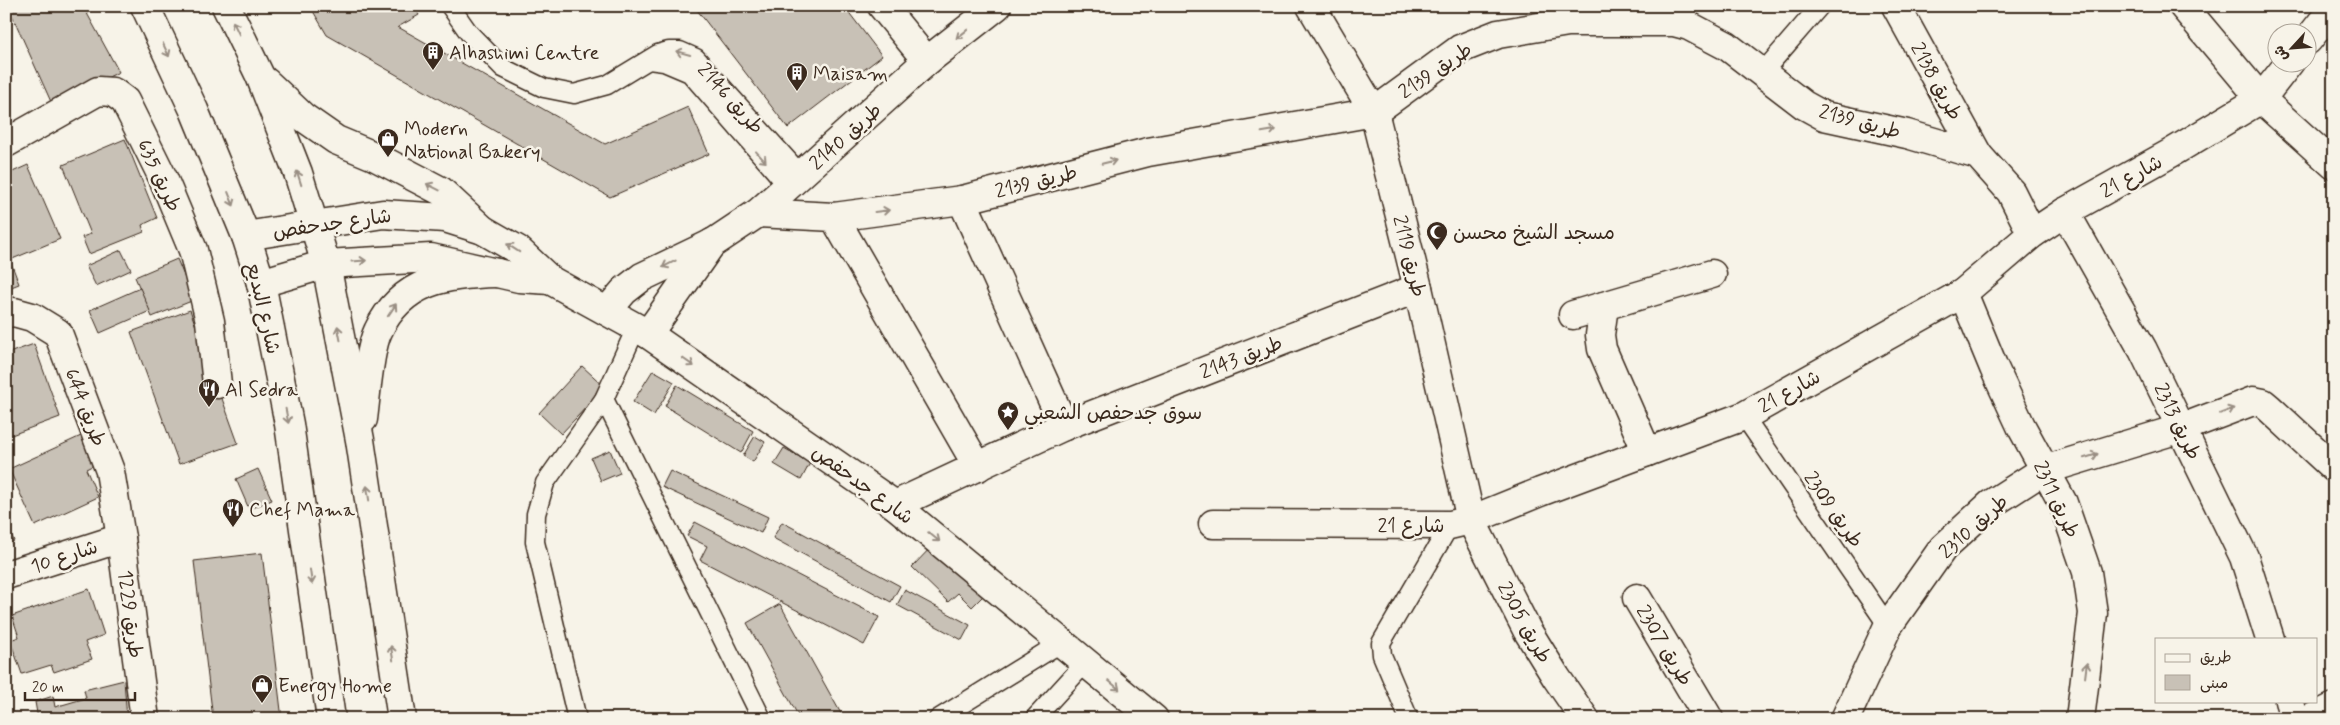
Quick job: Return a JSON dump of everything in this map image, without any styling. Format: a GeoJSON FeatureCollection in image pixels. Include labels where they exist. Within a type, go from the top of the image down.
{"type":"FeatureCollection","features":[{"type":"Feature","properties":{"kind":"street","name":"شارع البديع"},"geometry":{"type":"LineString","coordinates":[[145,6],[194,110],[246,236],[261,283],[289,424],[330,719]]}},
{"type":"Feature","properties":{"kind":"street"},"geometry":{"type":"LineString","coordinates":[[226,6],[260,76],[298,173],[326,264],[360,440],[402,719]]}},
{"type":"Feature","properties":{"kind":"street"},"geometry":{"type":"LineString","coordinates":[[882,6],[928,61]]}},
{"type":"Feature","properties":{"kind":"street","name":"طريق 2140"},"geometry":{"type":"LineString","coordinates":[[607,311],[624,291],[642,276],[713,243],[758,213],[928,61],[997,6]]}},
{"type":"Feature","properties":{"kind":"street","name":"طريق 2119"},"geometry":{"type":"LineString","coordinates":[[1311,6],[1374,112],[1418,288],[1460,523]]}},
{"type":"Feature","properties":{"kind":"street","name":"طريق 2138"},"geometry":{"type":"LineString","coordinates":[[1896,6],[1978,155]]}},
{"type":"Feature","properties":{"kind":"street"},"geometry":{"type":"LineString","coordinates":[[2183,6],[2262,99],[2334,164]]}},
{"type":"Feature","properties":{"kind":"street"},"geometry":{"type":"LineString","coordinates":[[2318,27],[2334,7]]}},
{"type":"Feature","properties":{"kind":"street","name":"طريق 2139"},"geometry":{"type":"LineString","coordinates":[[834,217],[962,200],[1148,152],[1374,112],[1460,48],[1498,34],[1568,22],[1683,14],[1689,26],[1727,46],[1764,72],[1804,105],[1824,116],[1907,134],[1978,155]]}},
{"type":"Feature","properties":{"kind":"street","name":"شارع 21"},"geometry":{"type":"LineString","coordinates":[[1213,524],[1460,523],[1744,416],[1963,294],[2032,234],[2065,212],[2171,153],[2262,99],[2282,72]]}},
{"type":"Feature","properties":{"kind":"street"},"geometry":{"type":"LineString","coordinates":[[260,76],[303,117],[329,136],[441,190],[483,230]]}},
{"type":"Feature","properties":{"kind":"street","name":"طريق 635"},"geometry":{"type":"LineString","coordinates":[[6,143],[98,91],[113,92],[125,101],[163,178],[193,250],[210,321],[217,384]]}},
{"type":"Feature","properties":{"kind":"street"},"geometry":{"type":"LineString","coordinates":[[1978,155],[2011,192],[2032,234]]}},
{"type":"Feature","properties":{"kind":"street"},"geometry":{"type":"LineString","coordinates":[[962,200],[1064,426]]}},
{"type":"Feature","properties":{"kind":"street","name":"طريق 2313"},"geometry":{"type":"LineString","coordinates":[[2065,212],[2143,350],[2244,557],[2270,638]]}},
{"type":"Feature","properties":{"kind":"street"},"geometry":{"type":"LineString","coordinates":[[758,213],[834,217],[978,467]]}},
{"type":"Feature","properties":{"kind":"street","name":"شارع جدحفص"},"geometry":{"type":"LineString","coordinates":[[246,236],[383,214],[407,214],[445,218],[483,230],[518,250],[550,280],[642,331],[895,505],[1154,719]]}},
{"type":"Feature","properties":{"kind":"street","name":"طريق 2140"},"geometry":{"type":"LineString","coordinates":[[642,331],[713,243]]}},
{"type":"Feature","properties":{"kind":"street","name":"شارع جدحفص"},"geometry":{"type":"LineString","coordinates":[[261,283],[326,264],[431,258],[519,278],[550,280]]}},
{"type":"Feature","properties":{"kind":"street"},"geometry":{"type":"LineString","coordinates":[[360,440],[377,332],[400,299],[438,278],[464,273],[497,273]]}},
{"type":"Feature","properties":{"kind":"street"},"geometry":{"type":"LineString","coordinates":[[1573,315],[1712,274]]}},
{"type":"Feature","properties":{"kind":"street","name":"طريق 2143"},"geometry":{"type":"LineString","coordinates":[[895,505],[1064,426],[1418,288]]}},
{"type":"Feature","properties":{"kind":"street","name":"طريق 2311"},"geometry":{"type":"LineString","coordinates":[[1963,294],[1994,368],[2044,470],[2063,503],[2087,572],[2093,613],[2080,719]]}},
{"type":"Feature","properties":{"kind":"street"},"geometry":{"type":"LineString","coordinates":[[1604,306],[1600,335],[1602,349],[1647,452]]}},
{"type":"Feature","properties":{"kind":"street","name":"طريق 644"},"geometry":{"type":"LineString","coordinates":[[6,313],[14,312],[32,317],[58,333],[110,471],[121,538]]}},
{"type":"Feature","properties":{"kind":"street","name":"طريق 2310"},"geometry":{"type":"LineString","coordinates":[[1845,719],[1888,626],[1943,548],[1991,504],[2044,470],[2182,428],[2253,401],[2263,403],[2334,468]]}},
{"type":"Feature","properties":{"kind":"street","name":"طريق 2305"},"geometry":{"type":"LineString","coordinates":[[1460,523],[1556,677],[1586,719]]}},
{"type":"Feature","properties":{"kind":"street","name":"شارع 10"},"geometry":{"type":"LineString","coordinates":[[6,575],[121,538]]}},
{"type":"Feature","properties":{"kind":"street","name":"طريق 1229"},"geometry":{"type":"LineString","coordinates":[[121,538],[145,719]]}},
{"type":"Feature","properties":{"kind":"street","name":"طريق 2307"},"geometry":{"type":"LineString","coordinates":[[1637,598],[1709,719]]}},
{"type":"Feature","properties":{"kind":"street"},"geometry":{"type":"LineString","coordinates":[[2289,702],[2295,719]]}},
{"type":"Feature","properties":{"kind":"lane","name":"طريق 2146"},"geometry":{"type":"LineString","coordinates":[[450,6],[469,33],[503,68],[544,88],[574,94],[607,85],[649,60],[671,64],[690,73],[795,181]]}},
{"type":"Feature","properties":{"kind":"lane"},"geometry":{"type":"LineString","coordinates":[[1764,72],[1820,6]]}},
{"type":"Feature","properties":{"kind":"lane"},"geometry":{"type":"LineString","coordinates":[[577,719],[535,542],[536,514],[545,483],[604,399],[642,331]]}},
{"type":"Feature","properties":{"kind":"lane"},"geometry":{"type":"LineString","coordinates":[[604,399],[762,719]]}},
{"type":"Feature","properties":{"kind":"lane","name":"طريق 2309"},"geometry":{"type":"LineString","coordinates":[[1744,416],[1888,626]]}},
{"type":"Feature","properties":{"kind":"lane"},"geometry":{"type":"LineString","coordinates":[[1409,719],[1382,655],[1381,642],[1460,523]]}},
{"type":"Feature","properties":{"kind":"lane"},"geometry":{"type":"LineString","coordinates":[[938,719],[1062,642]]}},
{"type":"Feature","properties":{"kind":"lane"},"geometry":{"type":"LineString","coordinates":[[1034,719],[1087,662]]}},
{"type":"Feature","properties":{"kind":"building"},"geometry":{"type":"Polygon","coordinates":[[[8,6],[83,6],[119,72],[52,104],[8,6]]]}},
{"type":"Feature","properties":{"kind":"building","name":"Alhashimi Centre"},"geometry":{"type":"Polygon","coordinates":[[[310,6],[414,6],[419,15],[398,27],[605,144],[688,107],[709,154],[610,197],[327,35],[310,6]]]}},
{"type":"Feature","properties":{"kind":"building","name":"Maisam"},"geometry":{"type":"Polygon","coordinates":[[[694,6],[844,6],[882,56],[788,128],[694,6]]]}},
{"type":"Feature","properties":{"kind":"building"},"geometry":{"type":"Polygon","coordinates":[[[125,139],[157,218],[142,225],[144,232],[89,254],[82,237],[91,234],[63,165],[125,139]]]}},
{"type":"Feature","properties":{"kind":"building"},"geometry":{"type":"Polygon","coordinates":[[[28,165],[60,239],[10,260],[19,284],[6,289],[6,175],[28,165]]]}},
{"type":"Feature","properties":{"kind":"building"},"geometry":{"type":"Polygon","coordinates":[[[121,250],[131,270],[96,286],[86,266],[121,250]]]}},
{"type":"Feature","properties":{"kind":"building"},"geometry":{"type":"Polygon","coordinates":[[[177,259],[194,300],[152,317],[135,277],[177,259]]]}},
{"type":"Feature","properties":{"kind":"building"},"geometry":{"type":"Polygon","coordinates":[[[140,288],[150,311],[100,333],[90,310],[140,288]]]}},
{"type":"Feature","properties":{"kind":"building"},"geometry":{"type":"Polygon","coordinates":[[[190,310],[238,443],[179,464],[131,332],[190,310]]]}},
{"type":"Feature","properties":{"kind":"building"},"geometry":{"type":"Polygon","coordinates":[[[34,344],[60,417],[6,437],[6,354],[34,344]]]}},
{"type":"Feature","properties":{"kind":"building"},"geometry":{"type":"Polygon","coordinates":[[[582,366],[605,387],[561,434],[539,413],[582,366]]]}},
{"type":"Feature","properties":{"kind":"building"},"geometry":{"type":"Polygon","coordinates":[[[653,370],[674,382],[654,415],[633,402],[653,370]]]}},
{"type":"Feature","properties":{"kind":"building"},"geometry":{"type":"Polygon","coordinates":[[[677,385],[753,431],[741,453],[665,406],[677,385]]]}},
{"type":"Feature","properties":{"kind":"building"},"geometry":{"type":"Polygon","coordinates":[[[81,436],[94,465],[86,469],[98,497],[35,526],[9,469],[81,436]]]}},
{"type":"Feature","properties":{"kind":"building"},"geometry":{"type":"Polygon","coordinates":[[[755,436],[765,442],[753,462],[743,456],[755,436]]]}},
{"type":"Feature","properties":{"kind":"building"},"geometry":{"type":"Polygon","coordinates":[[[784,448],[810,463],[801,480],[774,464],[784,448]]]}},
{"type":"Feature","properties":{"kind":"building"},"geometry":{"type":"Polygon","coordinates":[[[610,450],[620,473],[601,481],[591,458],[610,450]]]}},
{"type":"Feature","properties":{"kind":"building"},"geometry":{"type":"Polygon","coordinates":[[[258,469],[272,500],[249,509],[236,479],[258,469]]]}},
{"type":"Feature","properties":{"kind":"building"},"geometry":{"type":"Polygon","coordinates":[[[670,471],[768,517],[761,533],[662,487],[670,471]]]}},
{"type":"Feature","properties":{"kind":"building"},"geometry":{"type":"Polygon","coordinates":[[[6,522],[14,541],[6,545],[6,522]]]}},
{"type":"Feature","properties":{"kind":"building"},"geometry":{"type":"Polygon","coordinates":[[[695,522],[879,617],[864,645],[700,560],[707,546],[687,536],[695,522]]]}},
{"type":"Feature","properties":{"kind":"building"},"geometry":{"type":"Polygon","coordinates":[[[782,522],[900,586],[891,602],[773,538],[782,522]]]}},
{"type":"Feature","properties":{"kind":"building"},"geometry":{"type":"Polygon","coordinates":[[[934,544],[986,593],[972,607],[958,593],[948,602],[912,567],[934,544]]]}},
{"type":"Feature","properties":{"kind":"building"},"geometry":{"type":"Polygon","coordinates":[[[262,553],[282,719],[213,719],[194,561],[262,553]]]}},
{"type":"Feature","properties":{"kind":"building"},"geometry":{"type":"Polygon","coordinates":[[[89,589],[104,635],[85,642],[92,659],[54,672],[51,665],[22,674],[10,640],[19,637],[12,616],[89,589]]]}},
{"type":"Feature","properties":{"kind":"building"},"geometry":{"type":"Polygon","coordinates":[[[905,590],[970,625],[962,640],[897,605],[905,590]]]}},
{"type":"Feature","properties":{"kind":"building"},"geometry":{"type":"Polygon","coordinates":[[[780,604],[844,719],[800,719],[747,623],[780,604]]]}},
{"type":"Feature","properties":{"kind":"building"},"geometry":{"type":"Polygon","coordinates":[[[124,680],[127,719],[38,719],[35,702],[53,696],[55,707],[86,698],[84,690],[124,680]]]}},
{"type":"Feature","properties":{"kind":"place","name":"Alhashimi Centre"},"geometry":{"type":"Point","coordinates":[433,71]}},
{"type":"Feature","properties":{"kind":"place","name":"Maisam"},"geometry":{"type":"Point","coordinates":[797,92]}},
{"type":"Feature","properties":{"kind":"place","name":"Modern National Bakery"},"geometry":{"type":"Point","coordinates":[388,158]}},
{"type":"Feature","properties":{"kind":"place","name":"مسجد الشيخ محسن"},"geometry":{"type":"Point","coordinates":[1437,251]}},
{"type":"Feature","properties":{"kind":"place","name":"Al Sedra"},"geometry":{"type":"Point","coordinates":[209,408]}},
{"type":"Feature","properties":{"kind":"place","name":"سوق جدحفص الشعبي"},"geometry":{"type":"Point","coordinates":[1008,431]}},
{"type":"Feature","properties":{"kind":"place","name":"Chef Mama"},"geometry":{"type":"Point","coordinates":[233,528]}},
{"type":"Feature","properties":{"kind":"place","name":"Energy Home"},"geometry":{"type":"Point","coordinates":[262,704]}}]}
